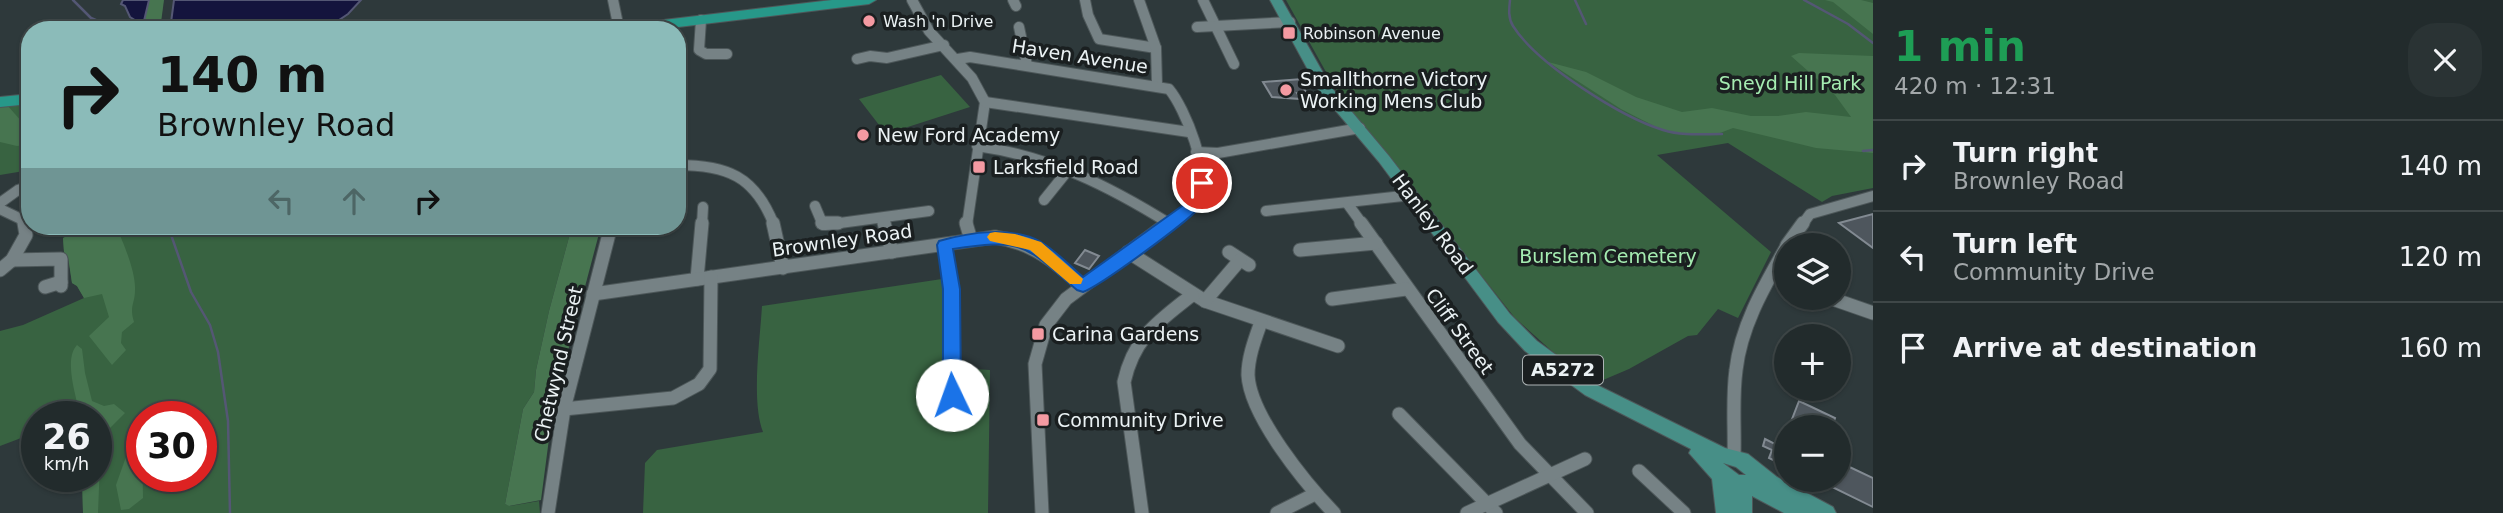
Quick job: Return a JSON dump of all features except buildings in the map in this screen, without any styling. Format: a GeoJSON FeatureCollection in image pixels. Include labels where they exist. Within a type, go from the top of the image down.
{"type":"FeatureCollection","features":[{"type":"Feature","properties":{"kind":"highway"},"geometry":{"type":"LineString","coordinates":[[686,22],[784,5],[869,0]]}},
{"type":"Feature","properties":{"kind":"highway"},"geometry":{"type":"LineString","coordinates":[[2,102],[21,100]]}},
{"type":"Feature","properties":{"kind":"main road","name":"Hanley Road"},"geometry":{"type":"LineString","coordinates":[[1276,0],[1325,89],[1360,128],[1504,318],[1531,346],[1591,390],[1732,469]]}},
{"type":"Feature","properties":{"kind":"main road"},"geometry":{"type":"LineString","coordinates":[[1726,513],[1726,496],[1732,469]]}},
{"type":"Feature","properties":{"kind":"main road"},"geometry":{"type":"LineString","coordinates":[[1732,469],[1742,513]]}},
{"type":"Feature","properties":{"kind":"main road","name":"A5272"},"geometry":{"type":"LineString","coordinates":[[1732,469],[1802,513]]}},
{"type":"Feature","properties":{"kind":"main road","name":"A5272"},"geometry":{"type":"LineString","coordinates":[[1732,469],[1826,513]]}},
{"type":"Feature","properties":{"kind":"street"},"geometry":{"type":"LineString","coordinates":[[613,0],[617,21]]}},
{"type":"Feature","properties":{"kind":"street"},"geometry":{"type":"LineString","coordinates":[[912,0],[921,21],[958,59],[980,87],[985,102],[966,222],[971,240]]}},
{"type":"Feature","properties":{"kind":"street"},"geometry":{"type":"LineString","coordinates":[[1085,0],[1088,15],[1099,39],[1156,48]]}},
{"type":"Feature","properties":{"kind":"street"},"geometry":{"type":"LineString","coordinates":[[1139,0],[1156,48],[1157,85]]}},
{"type":"Feature","properties":{"kind":"street"},"geometry":{"type":"LineString","coordinates":[[1203,0],[1234,64]]}},
{"type":"Feature","properties":{"kind":"street"},"geometry":{"type":"LineString","coordinates":[[701,20],[699,50],[706,54],[727,54]]}},
{"type":"Feature","properties":{"kind":"street"},"geometry":{"type":"LineString","coordinates":[[1197,27],[1290,22]]}},
{"type":"Feature","properties":{"kind":"street"},"geometry":{"type":"LineString","coordinates":[[1019,27],[1027,65]]}},
{"type":"Feature","properties":{"kind":"street"},"geometry":{"type":"LineString","coordinates":[[857,59],[870,56],[887,58],[944,45]]}},
{"type":"Feature","properties":{"kind":"street","name":"Haven Avenue"},"geometry":{"type":"LineString","coordinates":[[958,59],[970,57],[1027,65],[1169,89],[1177,96],[1196,152]]}},
{"type":"Feature","properties":{"kind":"street"},"geometry":{"type":"LineString","coordinates":[[985,102],[1189,132]]}},
{"type":"Feature","properties":{"kind":"street"},"geometry":{"type":"LineString","coordinates":[[1042,513],[1036,353],[1046,325],[1066,299],[1194,204],[1200,195],[1202,183],[1196,152],[1218,153],[1360,128]]}},
{"type":"Feature","properties":{"kind":"street"},"geometry":{"type":"LineString","coordinates":[[977,146],[1041,159],[1069,169],[1114,189],[1170,224]]}},
{"type":"Feature","properties":{"kind":"street"},"geometry":{"type":"LineString","coordinates":[[686,165],[719,167],[740,175],[751,183],[768,208],[777,230],[783,268]]}},
{"type":"Feature","properties":{"kind":"street"},"geometry":{"type":"LineString","coordinates":[[1044,200],[1069,169]]}},
{"type":"Feature","properties":{"kind":"street"},"geometry":{"type":"LineString","coordinates":[[0,203],[21,189]]}},
{"type":"Feature","properties":{"kind":"street"},"geometry":{"type":"LineString","coordinates":[[1266,211],[1412,195]]}},
{"type":"Feature","properties":{"kind":"street"},"geometry":{"type":"LineString","coordinates":[[1796,233],[1810,214],[1873,196]]}},
{"type":"Feature","properties":{"kind":"street","name":"Cliff Street"},"geometry":{"type":"LineString","coordinates":[[1347,203],[1497,416],[1522,447],[1587,513]]}},
{"type":"Feature","properties":{"kind":"street"},"geometry":{"type":"LineString","coordinates":[[815,206],[823,225],[929,211]]}},
{"type":"Feature","properties":{"kind":"street"},"geometry":{"type":"LineString","coordinates":[[0,209],[21,219]]}},
{"type":"Feature","properties":{"kind":"street"},"geometry":{"type":"LineString","coordinates":[[564,409],[673,398],[705,379],[710,369],[703,212],[689,219]]}},
{"type":"Feature","properties":{"kind":"street"},"geometry":{"type":"LineString","coordinates":[[883,218],[892,252]]}},
{"type":"Feature","properties":{"kind":"street"},"geometry":{"type":"LineString","coordinates":[[0,270],[12,260],[25,235]]}},
{"type":"Feature","properties":{"kind":"street","name":"Chetwynd Street"},"geometry":{"type":"LineString","coordinates":[[548,513],[564,409],[609,235]]}},
{"type":"Feature","properties":{"kind":"street","name":"Brownley Road"},"geometry":{"type":"LineString","coordinates":[[593,294],[995,237],[1035,246],[1083,286]]}},
{"type":"Feature","properties":{"kind":"street"},"geometry":{"type":"LineString","coordinates":[[1300,250],[1376,243]]}},
{"type":"Feature","properties":{"kind":"street"},"geometry":{"type":"LineString","coordinates":[[944,245],[951,289],[952,395]]}},
{"type":"Feature","properties":{"kind":"street"},"geometry":{"type":"LineString","coordinates":[[1128,252],[1198,298],[1261,322],[1338,346]]}},
{"type":"Feature","properties":{"kind":"street"},"geometry":{"type":"LineString","coordinates":[[12,260],[61,259],[61,284],[45,287]]}},
{"type":"Feature","properties":{"kind":"street"},"geometry":{"type":"LineString","coordinates":[[1142,513],[1124,382],[1130,352],[1139,339],[1198,298],[1239,259]]}},
{"type":"Feature","properties":{"kind":"street"},"geometry":{"type":"LineString","coordinates":[[1732,469],[1734,386],[1738,354],[1752,309],[1773,272]]}},
{"type":"Feature","properties":{"kind":"street"},"geometry":{"type":"LineString","coordinates":[[1332,299],[1406,289]]}},
{"type":"Feature","properties":{"kind":"street"},"geometry":{"type":"LineString","coordinates":[[1851,307],[1873,313]]}},
{"type":"Feature","properties":{"kind":"street"},"geometry":{"type":"LineString","coordinates":[[1261,322],[1249,355],[1250,390],[1275,435],[1315,494],[1334,513]]}},
{"type":"Feature","properties":{"kind":"street"},"geometry":{"type":"LineString","coordinates":[[1399,414],[1491,508]]}},
{"type":"Feature","properties":{"kind":"street"},"geometry":{"type":"LineString","coordinates":[[1467,513],[1491,508],[1549,474],[1585,459]]}},
{"type":"Feature","properties":{"kind":"street"},"geometry":{"type":"LineString","coordinates":[[1639,471],[1684,513]]}},
{"type":"Feature","properties":{"kind":"street"},"geometry":{"type":"LineString","coordinates":[[1277,513],[1315,494]]}},
{"type":"Feature","properties":{"kind":"green space"},"geometry":{"type":"Polygon","coordinates":[[[149,0],[164,0],[161,21],[144,21],[149,0]]]}},
{"type":"Feature","properties":{"kind":"green space","name":"Burslem Cemetery"},"geometry":{"type":"Polygon","coordinates":[[[1286,0],[1873,0],[1873,188],[1832,196],[1822,202],[1728,143],[1657,155],[1771,252],[1738,318],[1718,309],[1697,335],[1688,336],[1629,369],[1596,383],[1554,353],[1515,318],[1341,99],[1286,0]]]}},
{"type":"Feature","properties":{"kind":"green space"},"geometry":{"type":"Polygon","coordinates":[[[1825,0],[1861,0],[1873,3],[1873,34],[1833,2],[1825,0]]]}},
{"type":"Feature","properties":{"kind":"green space"},"geometry":{"type":"Polygon","coordinates":[[[1799,53],[1873,56],[1873,153],[1816,148],[1733,128],[1720,133],[1676,133],[1660,129],[1621,109],[1548,62],[1586,72],[1636,97],[1682,112],[1712,108],[1751,116],[1806,112],[1851,117],[1835,95],[1791,56],[1799,53]]]}},
{"type":"Feature","properties":{"kind":"green space"},"geometry":{"type":"Polygon","coordinates":[[[941,75],[970,107],[886,134],[859,99],[941,75]]]}},
{"type":"Feature","properties":{"kind":"green space"},"geometry":{"type":"Polygon","coordinates":[[[21,104],[21,172],[0,175],[0,107],[21,104]]]}},
{"type":"Feature","properties":{"kind":"green space"},"geometry":{"type":"Polygon","coordinates":[[[7,105],[21,121],[21,145],[0,142],[0,107],[7,105]]]}},
{"type":"Feature","properties":{"kind":"green space"},"geometry":{"type":"Polygon","coordinates":[[[69,235],[570,235],[549,311],[534,392],[523,409],[505,504],[510,506],[539,501],[540,513],[83,513],[82,492],[112,492],[112,401],[21,401],[21,438],[0,446],[0,331],[23,325],[84,298],[72,283],[68,254],[64,252],[63,238],[69,235]]]}},
{"type":"Feature","properties":{"kind":"green space"},"geometry":{"type":"Polygon","coordinates":[[[69,235],[119,235],[128,257],[135,283],[132,312],[134,322],[122,332],[121,343],[126,350],[112,365],[89,336],[109,317],[102,294],[84,298],[72,283],[63,238],[69,235]]]}},
{"type":"Feature","properties":{"kind":"green space"},"geometry":{"type":"Polygon","coordinates":[[[570,235],[599,235],[553,408],[541,500],[509,506],[505,504],[523,409],[534,392],[549,311],[570,235]]]}},
{"type":"Feature","properties":{"kind":"green space"},"geometry":{"type":"Polygon","coordinates":[[[942,279],[944,388],[958,387],[960,376],[972,377],[974,369],[990,370],[988,513],[643,513],[645,463],[657,450],[763,432],[759,419],[757,387],[762,306],[942,279]]]}},
{"type":"Feature","properties":{"kind":"green space"},"geometry":{"type":"Polygon","coordinates":[[[77,345],[82,349],[92,401],[77,401],[71,369],[73,352],[77,345]]]}},
{"type":"Feature","properties":{"kind":"green space"},"geometry":{"type":"Polygon","coordinates":[[[112,404],[125,413],[112,426],[112,404]]]}},
{"type":"Feature","properties":{"kind":"green space"},"geometry":{"type":"Polygon","coordinates":[[[126,457],[126,492],[143,492],[143,498],[129,509],[121,510],[116,485],[126,457]]]}},
{"type":"Feature","properties":{"kind":"green space"},"geometry":{"type":"Polygon","coordinates":[[[82,492],[99,492],[98,513],[83,513],[82,492]]]}},
{"type":"Feature","properties":{"kind":"shaded area"},"geometry":{"type":"Polygon","coordinates":[[[123,0],[149,0],[144,21],[130,17],[125,6],[121,4],[123,0]]]}},
{"type":"Feature","properties":{"kind":"shaded area"},"geometry":{"type":"Polygon","coordinates":[[[174,0],[361,0],[338,21],[171,21],[174,0]]]}},
{"type":"Feature","properties":{"kind":"waterway"},"geometry":{"type":"LineString","coordinates":[[73,0],[91,18],[98,21]]}},
{"type":"Feature","properties":{"kind":"waterway"},"geometry":{"type":"LineString","coordinates":[[1510,0],[1511,23],[1525,41],[1560,72],[1603,101],[1625,114],[1670,132],[1722,134]]}},
{"type":"Feature","properties":{"kind":"waterway"},"geometry":{"type":"LineString","coordinates":[[1575,0],[1586,24]]}},
{"type":"Feature","properties":{"kind":"waterway"},"geometry":{"type":"LineString","coordinates":[[1804,0],[1848,24],[1873,43]]}},
{"type":"Feature","properties":{"kind":"waterway"},"geometry":{"type":"LineString","coordinates":[[1863,151],[1873,150]]}},
{"type":"Feature","properties":{"kind":"waterway"},"geometry":{"type":"LineString","coordinates":[[171,235],[191,292],[210,325],[218,352],[228,421],[230,513]]}},
{"type":"Feature","properties":{"kind":"slow traffic"},"geometry":{"type":"LineString","coordinates":[[995,237],[1035,246],[1075,279]]}},
{"type":"Feature","properties":{"kind":"place","name":"Wash 'n Drive"},"geometry":{"type":"Point","coordinates":[869,21]}},
{"type":"Feature","properties":{"kind":"place","name":"Robinson Avenue"},"geometry":{"type":"Point","coordinates":[1289,33]}},
{"type":"Feature","properties":{"kind":"place","name":"Smallthorne Victory Working Mens Club"},"geometry":{"type":"Point","coordinates":[1286,90]}},
{"type":"Feature","properties":{"kind":"place","name":"New Ford Academy"},"geometry":{"type":"Point","coordinates":[863,135]}},
{"type":"Feature","properties":{"kind":"place","name":"Larksfield Road"},"geometry":{"type":"Point","coordinates":[979,167]}},
{"type":"Feature","properties":{"kind":"place","name":"Carina Gardens"},"geometry":{"type":"Point","coordinates":[1038,334]}},
{"type":"Feature","properties":{"kind":"place","name":"Community Drive"},"geometry":{"type":"Point","coordinates":[1043,420]}},
{"type":"Feature","properties":{"kind":"route"},"geometry":{"type":"LineString","coordinates":[[952,395],[951,289],[944,245],[995,237],[1015,240],[1035,246],[1083,286],[1164,229],[1194,204],[1200,195],[1202,183]]}},
{"type":"Feature","properties":{"kind":"park label","name":"Sneyd Hill Park"},"geometry":{"type":"Point","coordinates":[1790,83]}}]}
